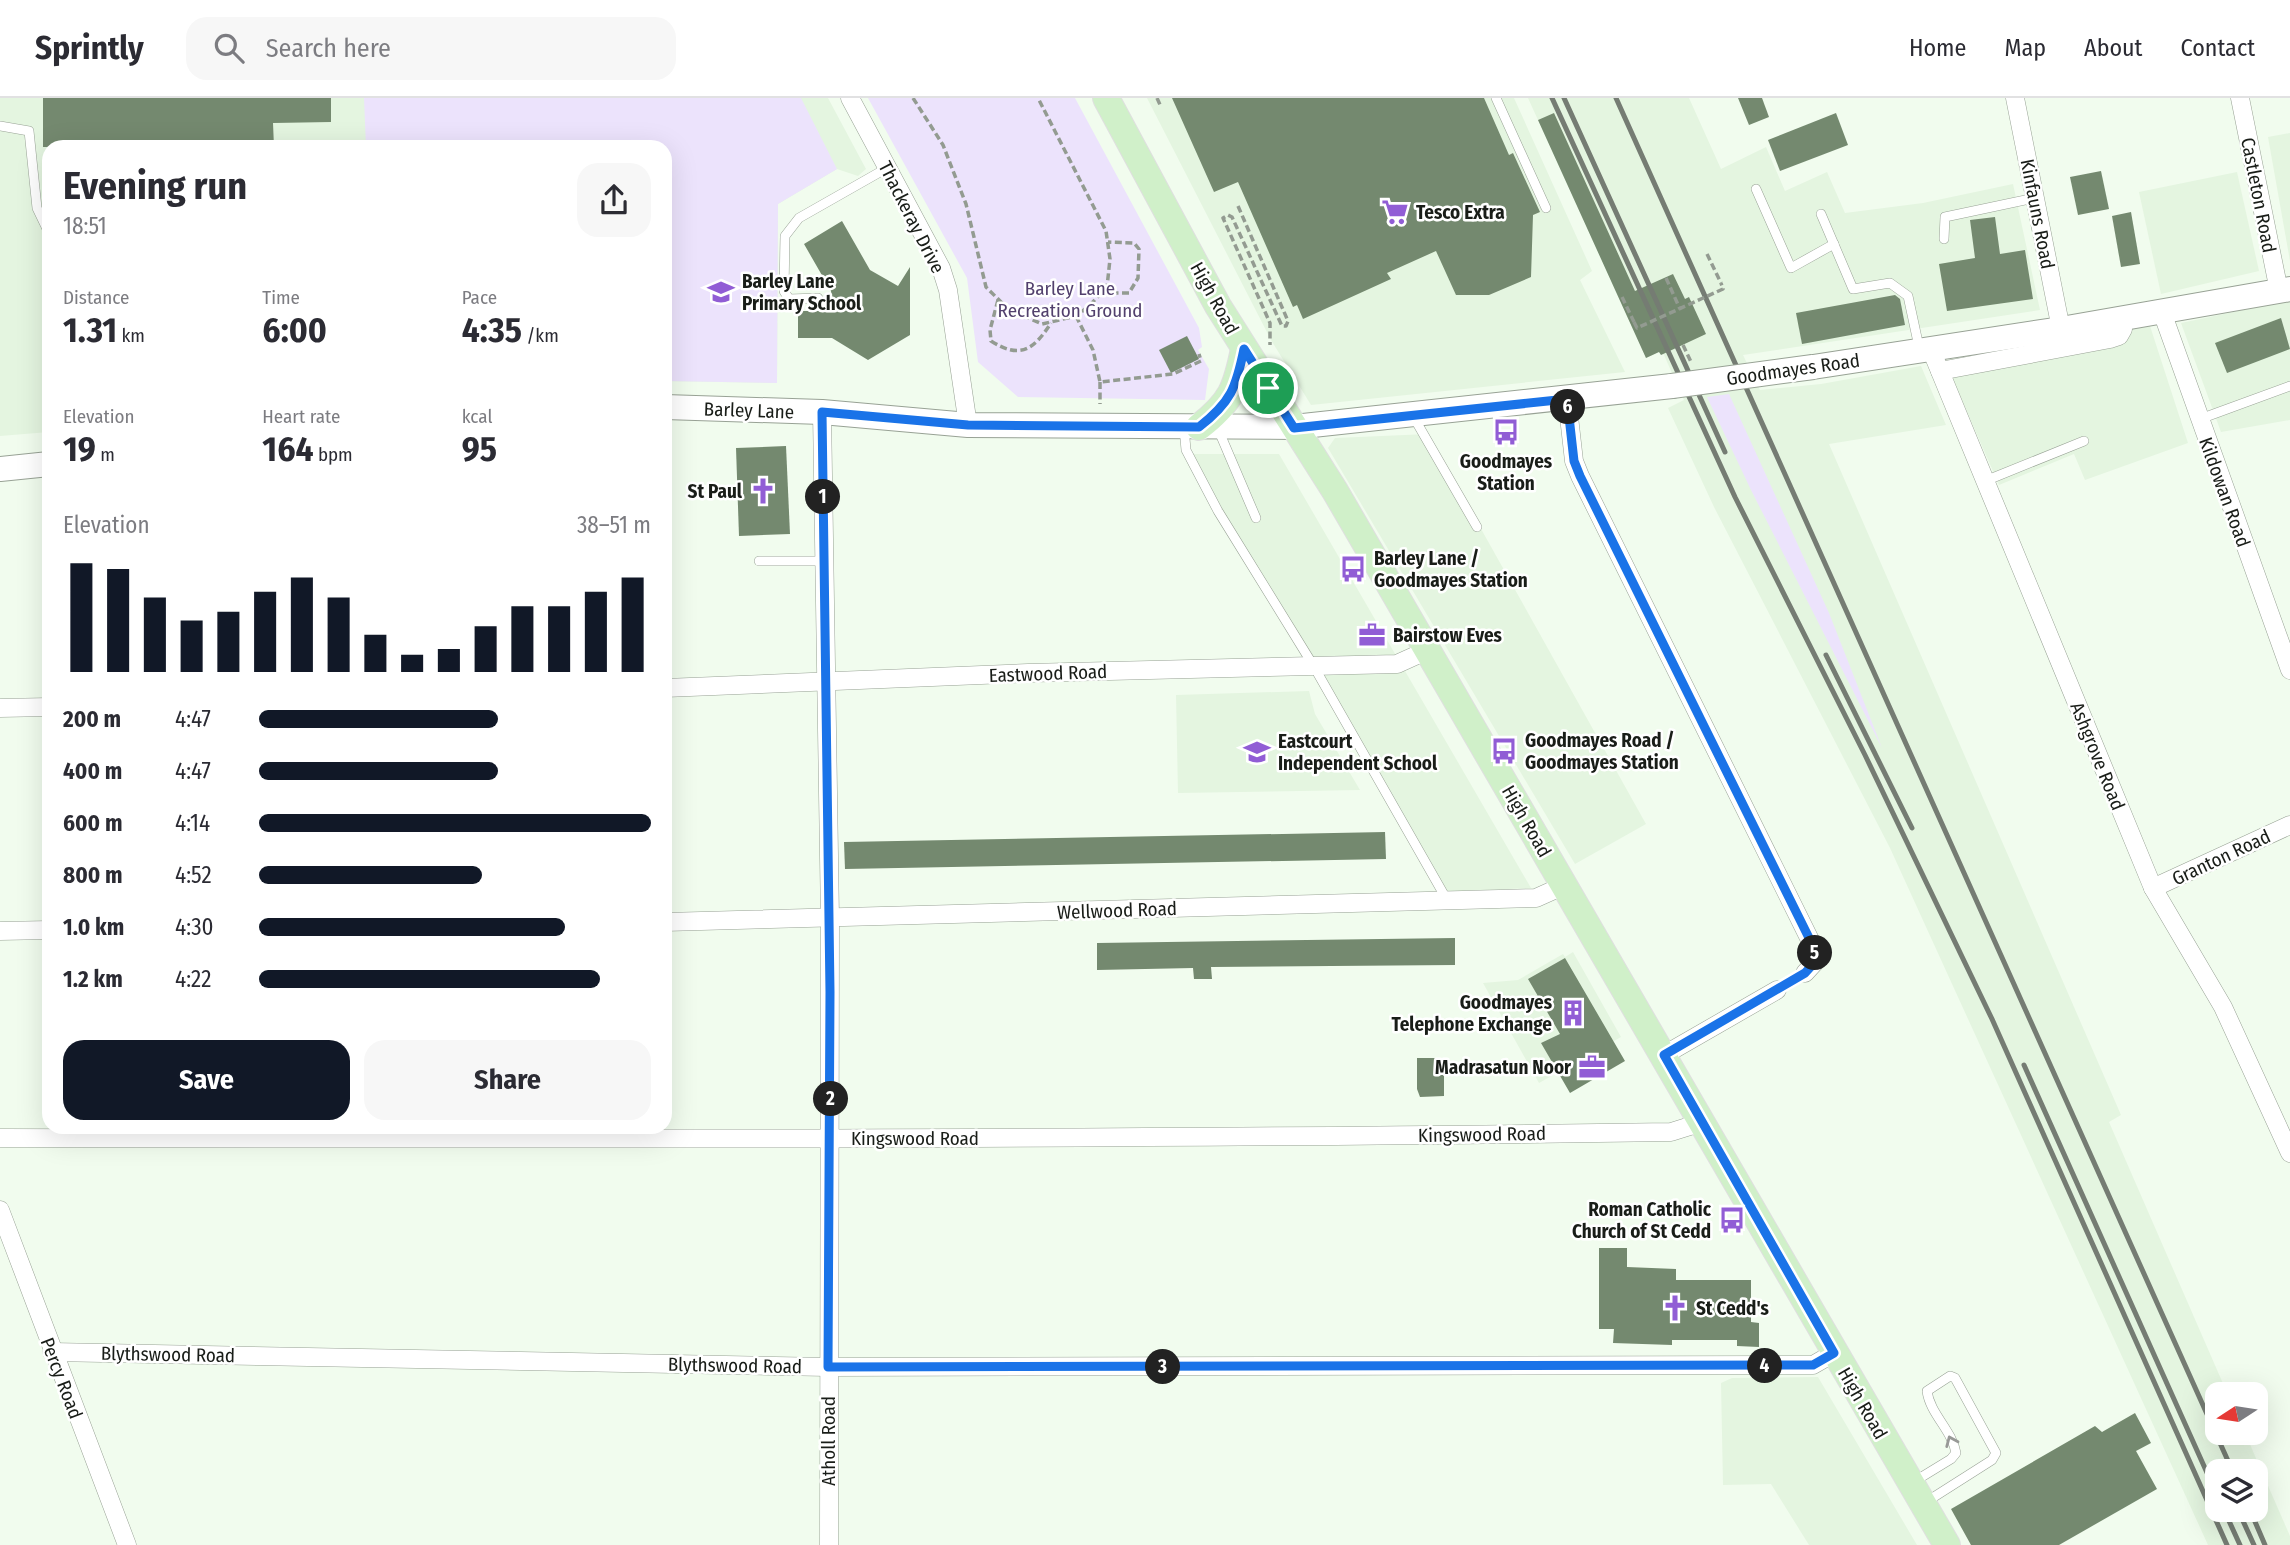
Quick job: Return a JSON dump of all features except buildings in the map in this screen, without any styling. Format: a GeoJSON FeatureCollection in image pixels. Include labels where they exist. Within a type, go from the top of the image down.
{"type":"FeatureCollection","features":[{"type":"Feature","properties":{"kind":"main road","name":"High Road"},"geometry":{"type":"LineString","coordinates":[[1107,98],[1244,349],[1335,491],[1947,1545]]}},
{"type":"Feature","properties":{"kind":"main road","name":"Goodmayes Road"},"geometry":{"type":"LineString","coordinates":[[1294,428],[1567,399],[1813,367],[2061,329],[2284,290]]}},
{"type":"Feature","properties":{"kind":"main road"},"geometry":{"type":"LineString","coordinates":[[1200,427],[1221,410],[1231,397],[1238,381],[1244,349]]}},
{"type":"Feature","properties":{"kind":"main road","name":"Barley Lane"},"geometry":{"type":"LineString","coordinates":[[672,407],[822,412],[968,425],[1294,428]]}},
{"type":"Feature","properties":{"kind":"main road"},"geometry":{"type":"LineString","coordinates":[[0,469],[42,465]]}},
{"type":"Feature","properties":{"kind":"street","name":"Thackeray Drive"},"geometry":{"type":"LineString","coordinates":[[850,98],[941,268],[948,290],[968,425]]}},
{"type":"Feature","properties":{"kind":"street","name":"Kinfauns Road"},"geometry":{"type":"LineString","coordinates":[[2015,98],[2061,329]]}},
{"type":"Feature","properties":{"kind":"street","name":"Castleton Road"},"geometry":{"type":"LineString","coordinates":[[2239,98],[2284,290]]}},
{"type":"Feature","properties":{"kind":"street","name":"Kildowan Road"},"geometry":{"type":"LineString","coordinates":[[2162,312],[2290,670]]}},
{"type":"Feature","properties":{"kind":"street"},"geometry":{"type":"LineString","coordinates":[[1940,371],[2110,339],[2119,336],[2123,329],[2122,319]]}},
{"type":"Feature","properties":{"kind":"street","name":"Ashgrove Road"},"geometry":{"type":"LineString","coordinates":[[1925,348],[1940,371],[2153,888],[2223,1007],[2290,1153]]}},
{"type":"Feature","properties":{"kind":"street"},"geometry":{"type":"LineString","coordinates":[[1567,399],[1574,461],[1580,476],[1815,950],[1816,961],[1805,973]]}},
{"type":"Feature","properties":{"kind":"street","name":"Atholl Road"},"geometry":{"type":"LineString","coordinates":[[822,412],[830,919],[829,1545]]}},
{"type":"Feature","properties":{"kind":"street","name":"Eastwood Road"},"geometry":{"type":"LineString","coordinates":[[672,688],[826,684],[1028,673],[1397,664],[1428,650]]}},
{"type":"Feature","properties":{"kind":"street"},"geometry":{"type":"LineString","coordinates":[[0,708],[42,707]]}},
{"type":"Feature","properties":{"kind":"street","name":"Granton Road"},"geometry":{"type":"LineString","coordinates":[[2153,888],[2290,825]]}},
{"type":"Feature","properties":{"kind":"street","name":"Wellwood Road"},"geometry":{"type":"LineString","coordinates":[[672,922],[1536,898],[1565,885]]}},
{"type":"Feature","properties":{"kind":"street"},"geometry":{"type":"LineString","coordinates":[[0,931],[42,930]]}},
{"type":"Feature","properties":{"kind":"street"},"geometry":{"type":"LineString","coordinates":[[1664,1055],[1777,990]]}},
{"type":"Feature","properties":{"kind":"street","name":"Kingswood Road"},"geometry":{"type":"LineString","coordinates":[[0,1138],[831,1139],[1671,1132],[1703,1122]]}},
{"type":"Feature","properties":{"kind":"street","name":"Percy Road"},"geometry":{"type":"LineString","coordinates":[[0,1210],[127,1545]]}},
{"type":"Feature","properties":{"kind":"street","name":"Blythswood Road"},"geometry":{"type":"LineString","coordinates":[[52,1352],[828,1367],[1806,1366],[1834,1353]]}},
{"type":"Feature","properties":{"kind":"lane"},"geometry":{"type":"LineString","coordinates":[[1496,98],[1546,208]]}},
{"type":"Feature","properties":{"kind":"lane"},"geometry":{"type":"LineString","coordinates":[[0,126],[29,131],[37,208],[42,218]]}},
{"type":"Feature","properties":{"kind":"lane"},"geometry":{"type":"LineString","coordinates":[[818,298],[789,299],[784,291],[785,236],[799,218],[887,168]]}},
{"type":"Feature","properties":{"kind":"lane"},"geometry":{"type":"LineString","coordinates":[[1756,189],[1791,268],[1834,244]]}},
{"type":"Feature","properties":{"kind":"lane"},"geometry":{"type":"LineString","coordinates":[[1944,239],[1945,217],[2035,198]]}},
{"type":"Feature","properties":{"kind":"lane"},"geometry":{"type":"LineString","coordinates":[[1821,214],[1853,289],[1891,283],[1908,296],[1925,348]]}},
{"type":"Feature","properties":{"kind":"lane"},"geometry":{"type":"LineString","coordinates":[[2199,419],[2290,386]]}},
{"type":"Feature","properties":{"kind":"lane"},"geometry":{"type":"LineString","coordinates":[[1413,415],[1477,527]]}},
{"type":"Feature","properties":{"kind":"lane"},"geometry":{"type":"LineString","coordinates":[[1256,518],[1200,427],[1186,450],[1192,463],[1313,665],[1447,901]]}},
{"type":"Feature","properties":{"kind":"lane"},"geometry":{"type":"LineString","coordinates":[[1984,481],[2084,442]]}},
{"type":"Feature","properties":{"kind":"lane"},"geometry":{"type":"LineString","coordinates":[[759,561],[824,561]]}},
{"type":"Feature","properties":{"kind":"lane"},"geometry":{"type":"LineString","coordinates":[[1777,990],[1805,973]]}},
{"type":"Feature","properties":{"kind":"lane"},"geometry":{"type":"LineString","coordinates":[[1951,1376],[1955,1378],[1996,1453],[1992,1460],[1917,1494],[1954,1457],[1952,1440],[1928,1399],[1927,1391],[1951,1376]]}},
{"type":"Feature","properties":{"kind":"path"},"geometry":{"type":"LineString","coordinates":[[913,98],[943,145],[966,204],[986,287],[1008,309],[1042,324],[1076,316],[1107,286],[1108,242],[1107,231],[1038,98]]}},
{"type":"Feature","properties":{"kind":"path"},"geometry":{"type":"LineString","coordinates":[[1157,98],[1161,107]]}},
{"type":"Feature","properties":{"kind":"path"},"geometry":{"type":"LineString","coordinates":[[1238,206],[1288,321],[1286,326],[1282,326],[1232,217],[1223,218],[1270,323],[1270,347]]}},
{"type":"Feature","properties":{"kind":"path"},"geometry":{"type":"LineString","coordinates":[[1101,293],[1129,293],[1138,278],[1139,249],[1134,243],[1108,242]]}},
{"type":"Feature","properties":{"kind":"path"},"geometry":{"type":"LineString","coordinates":[[1622,297],[1637,328],[1723,289],[1707,254]]}},
{"type":"Feature","properties":{"kind":"path"},"geometry":{"type":"LineString","coordinates":[[1666,278],[1680,309]]}},
{"type":"Feature","properties":{"kind":"path"},"geometry":{"type":"LineString","coordinates":[[998,299],[990,330],[991,341],[1004,349],[1021,352],[1038,342],[1051,323]]}},
{"type":"Feature","properties":{"kind":"path"},"geometry":{"type":"LineString","coordinates":[[1076,316],[1093,350],[1100,382],[1172,374],[1201,361],[1199,354]]}},
{"type":"Feature","properties":{"kind":"shaded area","name":"Barley Lane Primary School"},"geometry":{"type":"Polygon","coordinates":[[[0,98],[828,98],[866,169],[858,176],[837,169],[778,204],[777,383],[672,381],[672,140],[42,140],[42,433],[0,436],[0,98]]]}},
{"type":"Feature","properties":{"kind":"shaded area"},"geometry":{"type":"Polygon","coordinates":[[[1147,98],[1514,98],[1592,271],[1580,280],[1625,372],[1311,405],[1271,340],[1147,98]]]}},
{"type":"Feature","properties":{"kind":"shaded area"},"geometry":{"type":"Polygon","coordinates":[[[1528,98],[1689,98],[1721,169],[1766,147],[1785,191],[1827,172],[1845,213],[1923,203],[2013,184],[2040,310],[1743,355],[1760,390],[1821,384],[1921,366],[1946,425],[1829,444],[2121,1115],[2109,1122],[2222,1382],[2205,1382],[2205,1446],[2251,1446],[2256,1459],[2205,1459],[2205,1522],[2268,1522],[2268,1486],[2290,1536],[2290,1545],[2208,1545],[1890,848],[1714,507],[1668,408],[1684,400],[1664,355],[1659,352],[1646,358],[1528,98]]]}},
{"type":"Feature","properties":{"kind":"shaded area"},"geometry":{"type":"Polygon","coordinates":[[[2290,133],[2290,261],[2268,137],[2290,133]]]}},
{"type":"Feature","properties":{"kind":"shaded area"},"geometry":{"type":"Polygon","coordinates":[[[2237,172],[2259,271],[2161,294],[2139,192],[2237,172]]]}},
{"type":"Feature","properties":{"kind":"shaded area"},"geometry":{"type":"Polygon","coordinates":[[[2290,300],[2290,420],[2221,432],[2181,323],[2290,300]]]}},
{"type":"Feature","properties":{"kind":"shaded area"},"geometry":{"type":"Polygon","coordinates":[[[2150,326],[2188,443],[2085,480],[2074,454],[1999,485],[1945,361],[2150,326]]]}},
{"type":"Feature","properties":{"kind":"shaded area"},"geometry":{"type":"Polygon","coordinates":[[[1428,434],[1646,824],[1575,864],[1328,448],[1335,438],[1428,434]]]}},
{"type":"Feature","properties":{"kind":"shaded area"},"geometry":{"type":"Polygon","coordinates":[[[1190,454],[1279,454],[1531,888],[1438,892],[1190,454]]]}},
{"type":"Feature","properties":{"kind":"shaded area","name":"Eastcourt Independent School"},"geometry":{"type":"Polygon","coordinates":[[[1309,691],[1315,714],[1360,790],[1178,793],[1176,695],[1309,691]]]}},
{"type":"Feature","properties":{"kind":"shaded area"},"geometry":{"type":"Polygon","coordinates":[[[1573,952],[1621,1037],[1539,1083],[1483,983],[1518,980],[1563,954],[1565,957],[1573,952]]]}},
{"type":"Feature","properties":{"kind":"shaded area"},"geometry":{"type":"Polygon","coordinates":[[[1818,1377],[1917,1545],[1809,1545],[1771,1484],[1723,1485],[1721,1383],[1732,1378],[1818,1377]]]}},
{"type":"Feature","properties":{"kind":"green space"},"geometry":{"type":"Polygon","coordinates":[[[364,98],[801,98],[837,169],[778,204],[777,383],[672,381],[672,140],[366,140],[364,98]]]}},
{"type":"Feature","properties":{"kind":"green space","name":"Barley Lane Recreation Ground"},"geometry":{"type":"Polygon","coordinates":[[[868,98],[1075,98],[1199,328],[1202,347],[1198,350],[1209,369],[1205,400],[1018,397],[978,362],[967,278],[868,98]]]}},
{"type":"Feature","properties":{"kind":"green space"},"geometry":{"type":"Polygon","coordinates":[[[1729,394],[1829,613],[1882,748],[1751,490],[1707,397],[1729,394]]]}},
{"type":"Feature","properties":{"kind":"railway"},"geometry":{"type":"LineString","coordinates":[[1552,98],[1735,497],[1865,755],[1992,1019],[2227,1545]]}},
{"type":"Feature","properties":{"kind":"railway"},"geometry":{"type":"LineString","coordinates":[[1564,98],[1725,452]]}},
{"type":"Feature","properties":{"kind":"railway"},"geometry":{"type":"LineString","coordinates":[[1616,98],[2227,1459]]}},
{"type":"Feature","properties":{"kind":"railway"},"geometry":{"type":"LineString","coordinates":[[1826,655],[1912,828]]}},
{"type":"Feature","properties":{"kind":"railway"},"geometry":{"type":"LineString","coordinates":[[2024,1065],[2205,1468]]}},
{"type":"Feature","properties":{"kind":"railway"},"geometry":{"type":"LineString","coordinates":[[2229,1522],[2240,1545]]}},
{"type":"Feature","properties":{"kind":"railway"},"geometry":{"type":"LineString","coordinates":[[2243,1522],[2254,1545]]}},
{"type":"Feature","properties":{"kind":"railway"},"geometry":{"type":"LineString","coordinates":[[2255,1522],[2265,1545]]}},
{"type":"Feature","properties":{"kind":"place","name":"Tesco Extra"},"geometry":{"type":"Point","coordinates":[1395,212]}},
{"type":"Feature","properties":{"kind":"place","name":"Barley Lane Primary School"},"geometry":{"type":"Point","coordinates":[721,292]}},
{"type":"Feature","properties":{"kind":"place","name":"Goodmayes Station"},"geometry":{"type":"Point","coordinates":[1506,432]}},
{"type":"Feature","properties":{"kind":"place","name":"St Paul"},"geometry":{"type":"Point","coordinates":[763,491]}},
{"type":"Feature","properties":{"kind":"place","name":"Barley Lane / Goodmayes Station"},"geometry":{"type":"Point","coordinates":[1353,569]}},
{"type":"Feature","properties":{"kind":"place","name":"Bairstow Eves"},"geometry":{"type":"Point","coordinates":[1372,635]}},
{"type":"Feature","properties":{"kind":"place","name":"Goodmayes Road / Goodmayes Station"},"geometry":{"type":"Point","coordinates":[1504,751]}},
{"type":"Feature","properties":{"kind":"place","name":"Eastcourt Independent School"},"geometry":{"type":"Point","coordinates":[1257,752]}},
{"type":"Feature","properties":{"kind":"place","name":"Goodmayes Telephone Exchange"},"geometry":{"type":"Point","coordinates":[1573,1013]}},
{"type":"Feature","properties":{"kind":"place","name":"Madrasatun Noor"},"geometry":{"type":"Point","coordinates":[1592,1067]}},
{"type":"Feature","properties":{"kind":"place","name":"Roman Catholic Church of St Cedd"},"geometry":{"type":"Point","coordinates":[1732,1220]}},
{"type":"Feature","properties":{"kind":"place","name":"St Cedd's"},"geometry":{"type":"Point","coordinates":[1675,1308]}},
{"type":"Feature","properties":{"kind":"route"},"geometry":{"type":"LineString","coordinates":[[1244,349],[1268,388],[1294,428],[1567,399],[1574,461],[1580,476],[1815,950],[1816,961],[1805,973],[1664,1055],[1834,1353],[1821,1361],[1813,1365],[1647,1368],[828,1367],[831,1139],[822,412],[968,425],[1199,427],[1221,410],[1231,397],[1238,381],[1244,349]]}}]}
